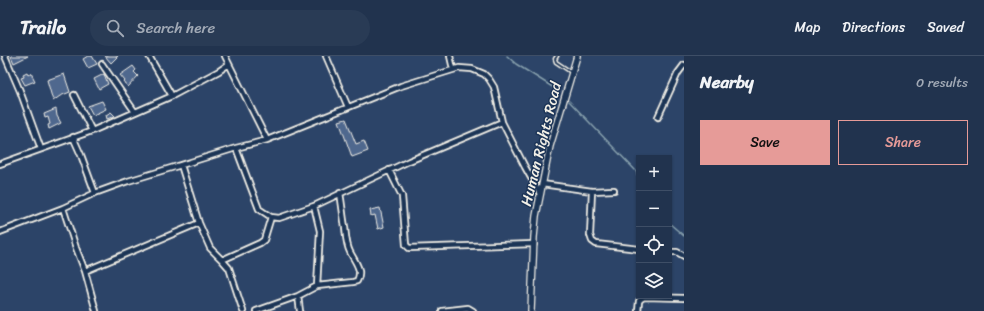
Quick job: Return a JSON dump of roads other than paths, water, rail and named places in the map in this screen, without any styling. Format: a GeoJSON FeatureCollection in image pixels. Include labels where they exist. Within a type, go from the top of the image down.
{"type":"FeatureCollection","features":[{"type":"Feature","properties":{"kind":"street"},"geometry":{"type":"LineString","coordinates":[[4,56],[20,91],[41,149]]}},
{"type":"Feature","properties":{"kind":"street"},"geometry":{"type":"LineString","coordinates":[[149,56],[172,96]]}},
{"type":"Feature","properties":{"kind":"street"},"geometry":{"type":"LineString","coordinates":[[225,56],[266,140]]}},
{"type":"Feature","properties":{"kind":"street"},"geometry":{"type":"LineString","coordinates":[[326,56],[348,107]]}},
{"type":"Feature","properties":{"kind":"street"},"geometry":{"type":"LineString","coordinates":[[450,56],[453,70]]}},
{"type":"Feature","properties":{"kind":"street","name":"Human Rights Road"},"geometry":{"type":"LineString","coordinates":[[531,311],[536,216],[550,146],[577,56]]}},
{"type":"Feature","properties":{"kind":"street"},"geometry":{"type":"LineString","coordinates":[[102,64],[135,112]]}},
{"type":"Feature","properties":{"kind":"street"},"geometry":{"type":"LineString","coordinates":[[0,164],[92,131],[172,96],[219,71],[228,64]]}},
{"type":"Feature","properties":{"kind":"street"},"geometry":{"type":"LineString","coordinates":[[658,117],[678,73],[684,65]]}},
{"type":"Feature","properties":{"kind":"street"},"geometry":{"type":"LineString","coordinates":[[0,232],[128,181],[266,140],[401,86],[459,68],[472,69],[484,74],[489,79],[494,87],[502,122],[540,194]]}},
{"type":"Feature","properties":{"kind":"street"},"geometry":{"type":"LineString","coordinates":[[74,95],[92,131]]}},
{"type":"Feature","properties":{"kind":"street"},"geometry":{"type":"LineString","coordinates":[[236,148],[259,209],[271,217],[279,218],[314,206],[409,160],[502,122]]}},
{"type":"Feature","properties":{"kind":"street"},"geometry":{"type":"LineString","coordinates":[[73,137],[95,193]]}},
{"type":"Feature","properties":{"kind":"street"},"geometry":{"type":"LineString","coordinates":[[181,165],[199,223],[210,248],[229,268],[243,311]]}},
{"type":"Feature","properties":{"kind":"street"},"geometry":{"type":"LineString","coordinates":[[389,170],[402,196],[406,246],[409,248],[534,244]]}},
{"type":"Feature","properties":{"kind":"street"},"geometry":{"type":"LineString","coordinates":[[542,184],[592,191],[614,190]]}},
{"type":"Feature","properties":{"kind":"street"},"geometry":{"type":"LineString","coordinates":[[592,191],[590,235],[592,241],[596,244],[636,249]]}},
{"type":"Feature","properties":{"kind":"street"},"geometry":{"type":"LineString","coordinates":[[256,311],[298,296],[317,286],[357,281],[359,271],[356,260],[350,252],[347,244],[340,193]]}},
{"type":"Feature","properties":{"kind":"street"},"geometry":{"type":"LineString","coordinates":[[314,206],[320,231],[317,286]]}},
{"type":"Feature","properties":{"kind":"street"},"geometry":{"type":"LineString","coordinates":[[63,208],[96,311]]}},
{"type":"Feature","properties":{"kind":"street"},"geometry":{"type":"LineString","coordinates":[[222,260],[264,240],[271,217]]}},
{"type":"Feature","properties":{"kind":"street"},"geometry":{"type":"LineString","coordinates":[[84,271],[199,223]]}},
{"type":"Feature","properties":{"kind":"street"},"geometry":{"type":"LineString","coordinates":[[672,252],[676,252],[684,256]]}},
{"type":"Feature","properties":{"kind":"street"},"geometry":{"type":"LineString","coordinates":[[298,296],[300,311]]}},
{"type":"Feature","properties":{"kind":"street"},"geometry":{"type":"LineString","coordinates":[[638,311],[639,301],[644,297],[684,298]]}},
{"type":"Feature","properties":{"kind":"street"},"geometry":{"type":"LineString","coordinates":[[442,311],[468,308],[473,311]]}},
{"type":"Feature","properties":{"kind":"lane"},"geometry":{"type":"LineString","coordinates":[[557,56],[555,59],[556,62],[572,73]]}},
{"type":"Feature","properties":{"kind":"waterway"},"geometry":{"type":"LineString","coordinates":[[507,56],[516,64],[554,88]]}},
{"type":"Feature","properties":{"kind":"waterway"},"geometry":{"type":"LineString","coordinates":[[569,101],[636,171]]}},
{"type":"Feature","properties":{"kind":"waterway"},"geometry":{"type":"LineString","coordinates":[[672,226],[684,236]]}}]}
